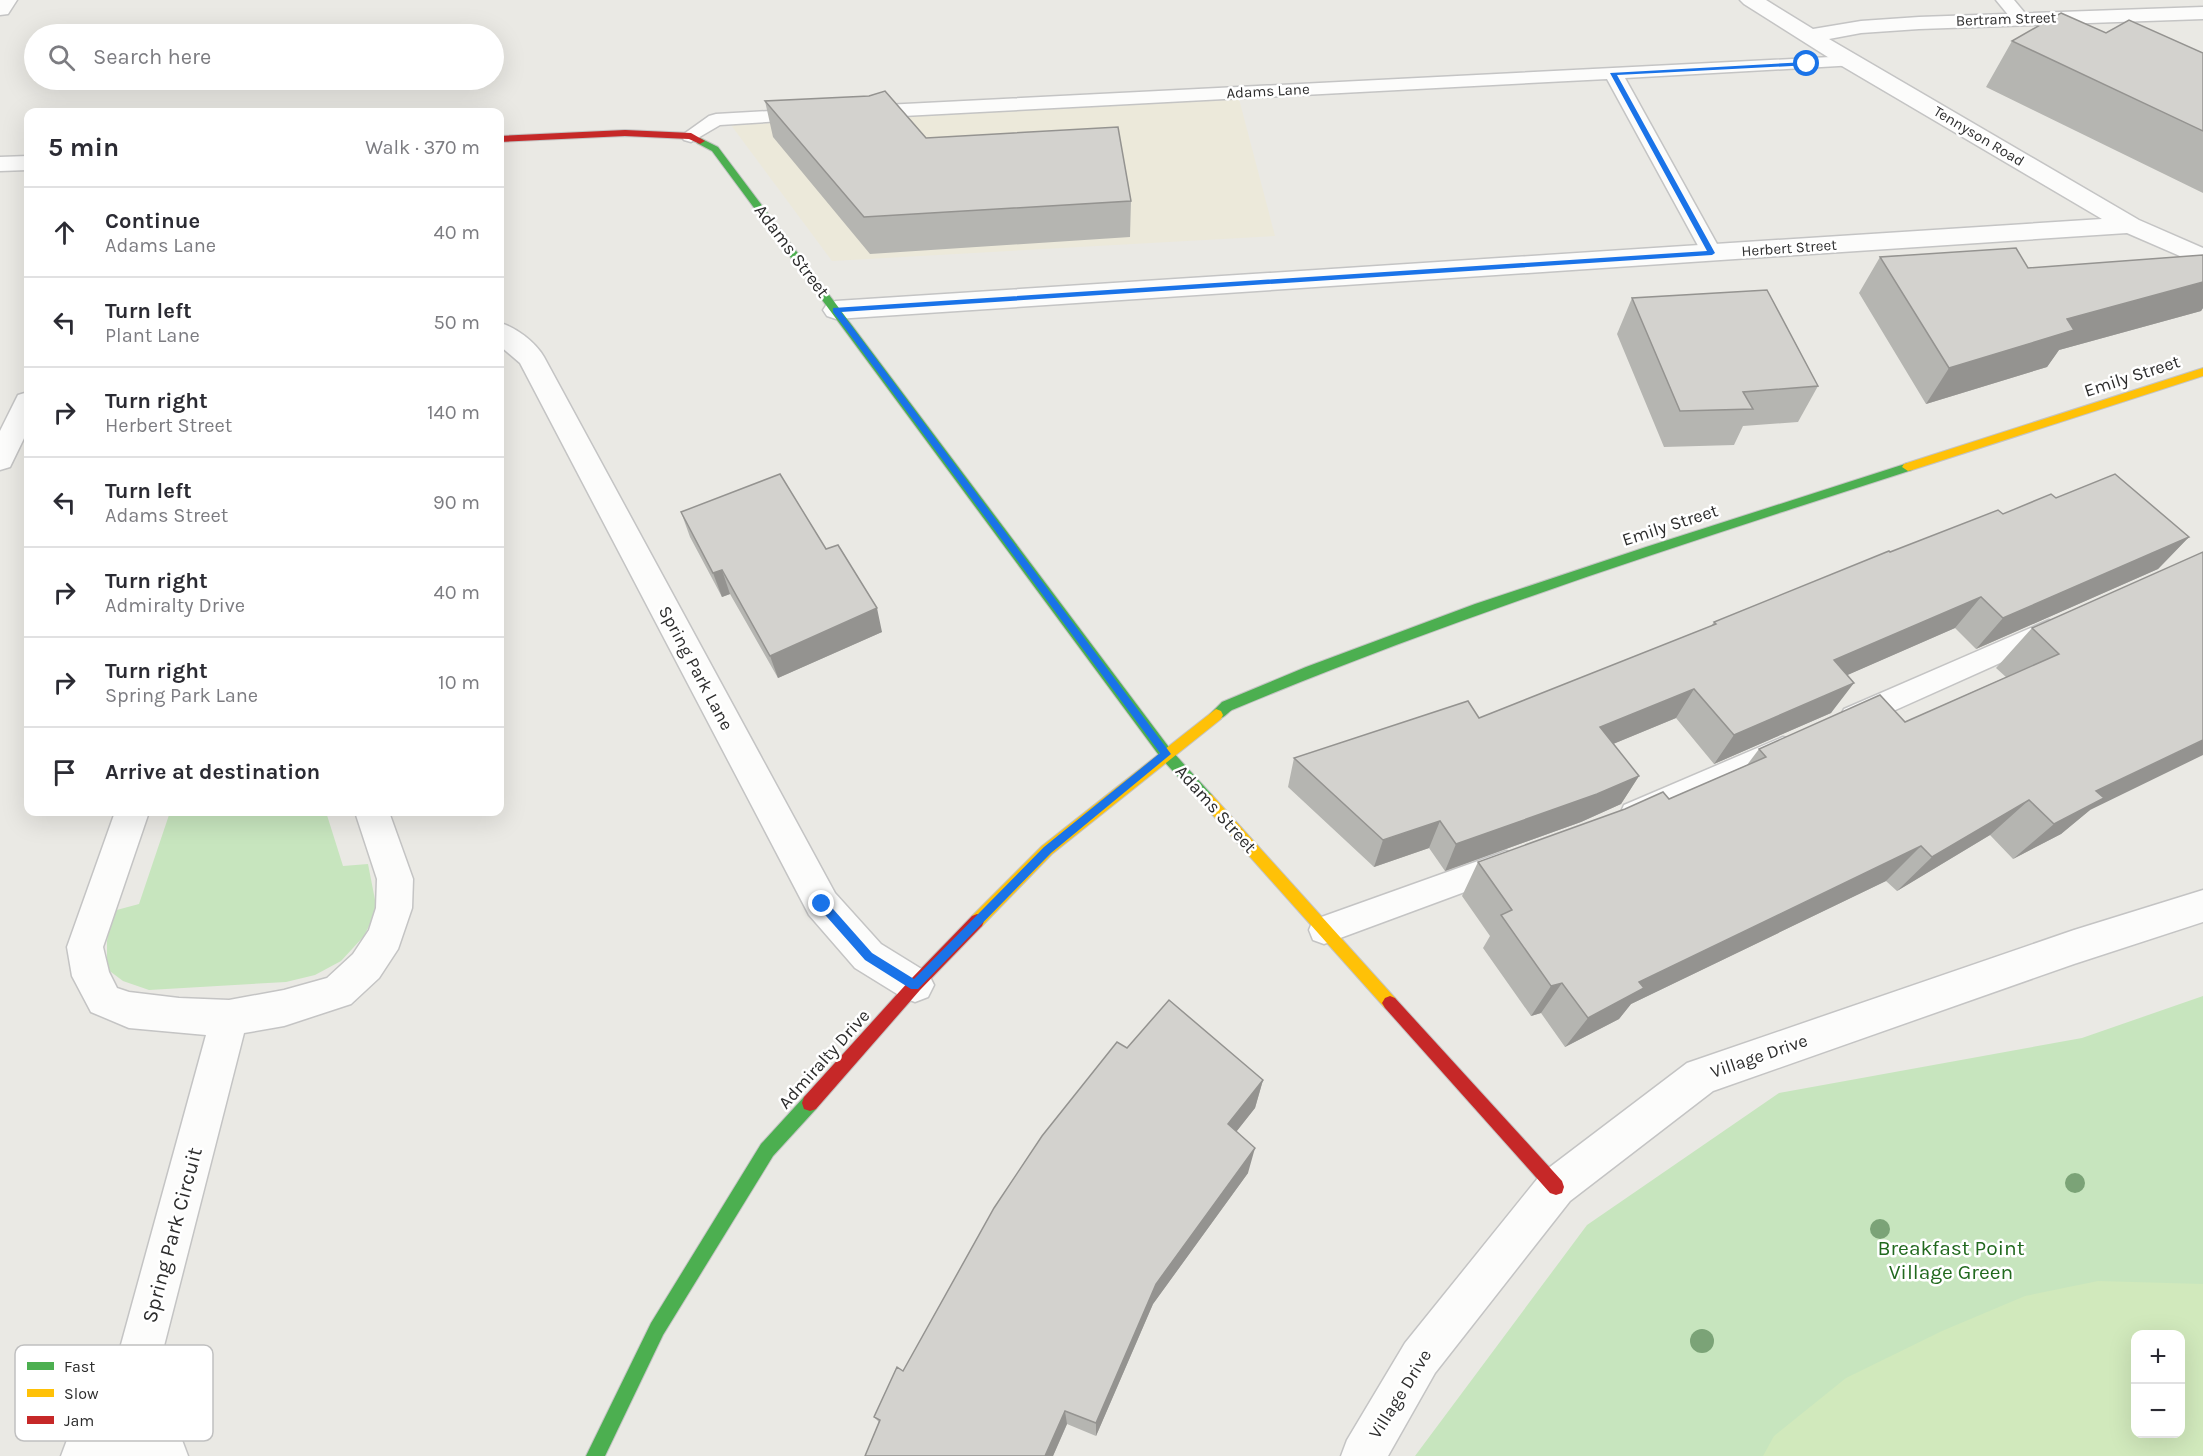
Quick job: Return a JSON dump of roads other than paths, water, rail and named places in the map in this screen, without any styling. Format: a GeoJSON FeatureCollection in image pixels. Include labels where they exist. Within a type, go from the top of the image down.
{"type":"FeatureCollection","features":[{"type":"Feature","properties":{"kind":"street"},"geometry":{"type":"LineString","coordinates":[[0,9],[6,0]]}},
{"type":"Feature","properties":{"kind":"street","name":"Tennyson Road"},"geometry":{"type":"LineString","coordinates":[[1753,2],[2130,225],[2203,258]]}},
{"type":"Feature","properties":{"kind":"street","name":"Bertram Street"},"geometry":{"type":"LineString","coordinates":[[1809,36],[1861,27],[2020,18],[2203,13]]}},
{"type":"Feature","properties":{"kind":"street","name":"Adams Street"},"geometry":{"type":"LineString","coordinates":[[504,139],[625,133],[691,136],[715,149],[1166,754],[1556,1187]]}},
{"type":"Feature","properties":{"kind":"street"},"geometry":{"type":"LineString","coordinates":[[0,164],[24,163]]}},
{"type":"Feature","properties":{"kind":"street","name":"Herbert Street"},"geometry":{"type":"LineString","coordinates":[[836,310],[2130,225]]}},
{"type":"Feature","properties":{"kind":"street","name":"Spring Park Lane"},"geometry":{"type":"LineString","coordinates":[[504,335],[531,357],[822,904],[868,956],[915,985]]}},
{"type":"Feature","properties":{"kind":"street","name":"Emily Street"},"geometry":{"type":"LineString","coordinates":[[1166,754],[1227,706],[1324,664],[1483,605],[2203,372]]}},
{"type":"Feature","properties":{"kind":"street"},"geometry":{"type":"LineString","coordinates":[[0,460],[24,410]]}},
{"type":"Feature","properties":{"kind":"street","name":"Admiralty Drive"},"geometry":{"type":"LineString","coordinates":[[595,1456],[657,1329],[767,1150],[915,985],[1047,850],[1166,754]]}},
{"type":"Feature","properties":{"kind":"street"},"geometry":{"type":"LineString","coordinates":[[131,816],[85,948],[91,976],[104,999],[129,1010],[179,1016],[229,1018],[284,1008],[338,992],[366,966],[385,937],[394,908],[395,879],[373,816]]}},
{"type":"Feature","properties":{"kind":"street","name":"Village Drive"},"geometry":{"type":"LineString","coordinates":[[1363,1456],[1420,1358],[1556,1187],[1701,1076],[2074,947],[2203,906]]}},
{"type":"Feature","properties":{"kind":"street","name":"Spring Park Circuit"},"geometry":{"type":"LineString","coordinates":[[132,1345],[229,1018]]}},
{"type":"Feature","properties":{"kind":"street"},"geometry":{"type":"LineString","coordinates":[[99,1454],[166,1456]]}},
{"type":"Feature","properties":{"kind":"lane"},"geometry":{"type":"LineString","coordinates":[[2005,0],[2020,18]]}},
{"type":"Feature","properties":{"kind":"lane","name":"Adams Lane"},"geometry":{"type":"LineString","coordinates":[[847,113],[1850,61]]}},
{"type":"Feature","properties":{"kind":"lane"},"geometry":{"type":"LineString","coordinates":[[1613,73],[1712,253]]}},
{"type":"Feature","properties":{"kind":"lane"},"geometry":{"type":"LineString","coordinates":[[691,136],[716,120],[823,114]]}},
{"type":"Feature","properties":{"kind":"lane"},"geometry":{"type":"LineString","coordinates":[[1613,823],[2071,621]]}},
{"type":"Feature","properties":{"kind":"lane"},"geometry":{"type":"LineString","coordinates":[[1324,930],[1525,857]]}},
{"type":"Feature","properties":{"kind":"park label","name":"Breakfast Point Village Green"},"geometry":{"type":"Point","coordinates":[1951,1260]}}]}
